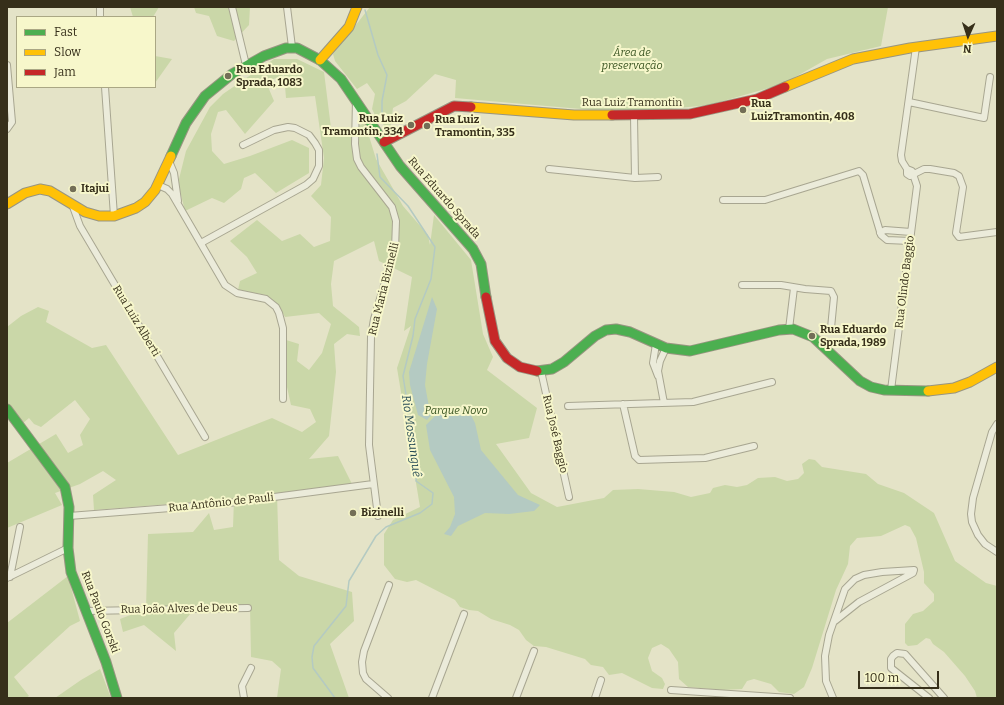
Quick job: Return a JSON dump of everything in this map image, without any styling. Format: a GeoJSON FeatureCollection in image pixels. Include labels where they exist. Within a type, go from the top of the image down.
{"type":"FeatureCollection","features":[{"type":"Feature","properties":{"kind":"main road"},"geometry":{"type":"LineString","coordinates":[[320,60],[349,27],[357,7]]}},
{"type":"Feature","properties":{"kind":"main road","name":"Rua Luiz Tramontin"},"geometry":{"type":"LineString","coordinates":[[384,142],[454,106],[568,114],[676,116],[745,102],[774,93],[853,59],[916,47],[997,36]]}},
{"type":"Feature","properties":{"kind":"main road"},"geometry":{"type":"LineString","coordinates":[[7,204],[25,193],[40,189],[50,191],[92,214],[114,216],[129,212],[145,202],[158,185],[186,123],[197,105],[212,89],[246,65],[272,52],[292,47]]}},
{"type":"Feature","properties":{"kind":"main road","name":"Rua Eduardo Sprada"},"geometry":{"type":"LineString","coordinates":[[292,47],[309,53],[320,60],[341,79],[400,166],[468,242],[478,257],[483,272],[491,326],[496,340],[503,353],[512,363],[520,367],[541,371],[559,366],[595,336],[606,330],[626,330],[666,348],[681,351],[699,350],[770,332],[791,329]]}},
{"type":"Feature","properties":{"kind":"main road"},"geometry":{"type":"LineString","coordinates":[[791,329],[813,337],[860,381],[871,387],[891,390],[935,390],[954,388],[970,382],[997,367]]}},
{"type":"Feature","properties":{"kind":"main road","name":"Rua Paulo Gorski"},"geometry":{"type":"LineString","coordinates":[[7,409],[61,480],[69,500],[70,516],[68,548],[73,578],[117,698]]}},
{"type":"Feature","properties":{"kind":"street"},"geometry":{"type":"LineString","coordinates":[[232,7],[246,65]]}},
{"type":"Feature","properties":{"kind":"street"},"geometry":{"type":"LineString","coordinates":[[287,7],[292,47]]}},
{"type":"Feature","properties":{"kind":"street"},"geometry":{"type":"LineString","coordinates":[[916,47],[901,159],[907,169],[912,171],[913,176],[920,171],[930,169],[954,173],[959,176],[963,188],[956,233],[957,236],[962,238],[997,232]]}},
{"type":"Feature","properties":{"kind":"street"},"geometry":{"type":"LineString","coordinates":[[7,65],[12,122],[7,129]]}},
{"type":"Feature","properties":{"kind":"street"},"geometry":{"type":"LineString","coordinates":[[909,102],[984,118],[990,77]]}},
{"type":"Feature","properties":{"kind":"street"},"geometry":{"type":"LineString","coordinates":[[105,88],[114,216]]}},
{"type":"Feature","properties":{"kind":"street","name":"Rua Maria Bizinelli"},"geometry":{"type":"LineString","coordinates":[[356,99],[355,144],[357,159],[361,167],[392,207],[396,221],[395,249],[374,319],[371,337],[369,445],[378,516]]}},
{"type":"Feature","properties":{"kind":"street"},"geometry":{"type":"LineString","coordinates":[[634,116],[635,178]]}},
{"type":"Feature","properties":{"kind":"street"},"geometry":{"type":"LineString","coordinates":[[201,243],[306,185],[316,174],[319,166],[318,150],[315,143],[309,135],[295,128],[288,127],[274,130],[243,144]]}},
{"type":"Feature","properties":{"kind":"street"},"geometry":{"type":"LineString","coordinates":[[169,161],[174,173],[178,203]]}},
{"type":"Feature","properties":{"kind":"street"},"geometry":{"type":"LineString","coordinates":[[549,169],[635,178],[658,177]]}},
{"type":"Feature","properties":{"kind":"street"},"geometry":{"type":"LineString","coordinates":[[723,200],[765,200],[859,171],[863,175],[880,233],[887,240],[910,241]]}},
{"type":"Feature","properties":{"kind":"street","name":"Rua Olindo Baggio"},"geometry":{"type":"LineString","coordinates":[[891,390],[917,186],[916,180],[913,176]]}},
{"type":"Feature","properties":{"kind":"street"},"geometry":{"type":"LineString","coordinates":[[158,185],[167,188],[178,203],[225,285],[237,294],[266,299],[280,313],[282,328],[283,398]]}},
{"type":"Feature","properties":{"kind":"street","name":"Rua Luiz Alberti"},"geometry":{"type":"LineString","coordinates":[[72,204],[80,226],[205,437]]}},
{"type":"Feature","properties":{"kind":"street"},"geometry":{"type":"LineString","coordinates":[[880,233],[885,230],[911,232]]}},
{"type":"Feature","properties":{"kind":"street"},"geometry":{"type":"LineString","coordinates":[[742,285],[781,285],[794,288],[831,291],[834,297],[831,328]]}},
{"type":"Feature","properties":{"kind":"street"},"geometry":{"type":"LineString","coordinates":[[791,329],[790,310],[792,308],[794,288]]}},
{"type":"Feature","properties":{"kind":"street"},"geometry":{"type":"LineString","coordinates":[[656,344],[653,364],[658,376],[664,403]]}},
{"type":"Feature","properties":{"kind":"street"},"geometry":{"type":"LineString","coordinates":[[658,376],[660,361],[666,348]]}},
{"type":"Feature","properties":{"kind":"street","name":"Rua José Baggio"},"geometry":{"type":"LineString","coordinates":[[541,371],[569,497]]}},
{"type":"Feature","properties":{"kind":"street"},"geometry":{"type":"LineString","coordinates":[[568,406],[700,401],[772,382]]}},
{"type":"Feature","properties":{"kind":"street"},"geometry":{"type":"LineString","coordinates":[[623,404],[635,456],[639,460],[705,458],[754,446]]}},
{"type":"Feature","properties":{"kind":"street"},"geometry":{"type":"LineString","coordinates":[[997,424],[992,432],[973,498],[971,514],[972,522],[978,535],[985,544],[997,552]]}},
{"type":"Feature","properties":{"kind":"street","name":"Rua Antônio de Pauli"},"geometry":{"type":"LineString","coordinates":[[70,516],[222,504],[373,484]]}},
{"type":"Feature","properties":{"kind":"street"},"geometry":{"type":"LineString","coordinates":[[8,577],[20,528]]}},
{"type":"Feature","properties":{"kind":"street"},"geometry":{"type":"LineString","coordinates":[[8,577],[68,548]]}},
{"type":"Feature","properties":{"kind":"street"},"geometry":{"type":"LineString","coordinates":[[833,698],[826,681],[824,665],[827,645],[842,595],[855,579],[882,572],[914,570],[913,573],[855,604],[835,621]]}},
{"type":"Feature","properties":{"kind":"street"},"geometry":{"type":"LineString","coordinates":[[388,698],[366,679],[362,662],[364,651],[389,585]]}},
{"type":"Feature","properties":{"kind":"street","name":"Rua João Alves de Deus"},"geometry":{"type":"LineString","coordinates":[[86,611],[248,608]]}},
{"type":"Feature","properties":{"kind":"street"},"geometry":{"type":"LineString","coordinates":[[432,698],[464,614]]}},
{"type":"Feature","properties":{"kind":"street"},"geometry":{"type":"LineString","coordinates":[[516,698],[534,652]]}},
{"type":"Feature","properties":{"kind":"street"},"geometry":{"type":"LineString","coordinates":[[929,698],[891,668],[890,659],[893,656],[897,653],[906,654],[944,698]]}},
{"type":"Feature","properties":{"kind":"street"},"geometry":{"type":"LineString","coordinates":[[244,698],[242,686],[251,668]]}},
{"type":"Feature","properties":{"kind":"street"},"geometry":{"type":"LineString","coordinates":[[594,698],[601,680]]}},
{"type":"Feature","properties":{"kind":"street"},"geometry":{"type":"LineString","coordinates":[[671,690],[790,698]]}},
{"type":"Feature","properties":{"kind":"green space"},"geometry":{"type":"Polygon","coordinates":[[[130,7],[159,7],[154,16],[133,16],[130,7]]]}},
{"type":"Feature","properties":{"kind":"green space"},"geometry":{"type":"Polygon","coordinates":[[[194,7],[250,7],[249,25],[234,41],[217,36],[209,16],[196,13],[194,7]]]}},
{"type":"Feature","properties":{"kind":"green space","name":"Área de preservação"},"geometry":{"type":"Polygon","coordinates":[[[370,7],[888,7],[881,46],[827,59],[783,84],[709,105],[627,113],[455,98],[456,80],[435,74],[406,101],[393,108],[390,130],[377,119],[372,109],[375,94],[367,83],[357,89],[335,61],[333,54],[370,7]]]}},
{"type":"Feature","properties":{"kind":"green space"},"geometry":{"type":"Polygon","coordinates":[[[156,56],[172,59],[156,82],[156,56]]]}},
{"type":"Feature","properties":{"kind":"green space","name":"Parque Novo"},"geometry":{"type":"Polygon","coordinates":[[[274,59],[297,59],[324,72],[332,136],[365,123],[376,159],[403,206],[428,235],[430,245],[434,215],[471,260],[483,334],[493,357],[487,370],[537,408],[529,438],[496,444],[531,493],[557,507],[604,498],[613,490],[638,489],[674,492],[691,497],[710,493],[713,488],[725,485],[737,487],[747,485],[758,478],[775,477],[787,481],[798,479],[804,473],[802,464],[809,459],[815,460],[822,467],[866,474],[878,484],[904,493],[934,513],[955,561],[986,583],[997,586],[997,698],[977,698],[975,691],[965,676],[944,652],[933,644],[930,639],[926,638],[917,645],[908,646],[905,643],[905,624],[913,614],[923,611],[934,601],[934,594],[924,583],[924,572],[916,538],[910,527],[905,525],[881,536],[857,538],[850,546],[848,564],[836,590],[812,668],[804,687],[794,694],[779,692],[771,684],[754,679],[747,681],[742,689],[722,690],[688,687],[679,679],[678,662],[669,649],[661,644],[652,648],[648,658],[652,671],[662,678],[665,684],[663,689],[652,688],[622,673],[609,675],[603,667],[591,665],[585,659],[546,647],[534,646],[526,640],[519,630],[510,625],[491,619],[478,611],[460,607],[455,600],[416,580],[407,582],[395,579],[384,565],[384,534],[393,520],[420,507],[397,368],[411,326],[404,331],[412,277],[379,261],[374,241],[334,261],[331,284],[333,306],[359,327],[360,336],[347,334],[334,344],[336,372],[329,436],[309,459],[338,456],[352,484],[277,494],[279,560],[299,576],[352,592],[354,621],[330,644],[349,698],[277,698],[281,669],[272,661],[251,657],[250,606],[197,606],[174,633],[176,651],[144,625],[123,632],[120,619],[146,609],[148,534],[193,532],[209,513],[214,530],[233,527],[234,499],[94,510],[93,495],[116,480],[103,471],[80,484],[55,493],[62,505],[7,528],[7,463],[56,434],[68,453],[83,445],[80,435],[90,419],[75,400],[41,427],[34,424],[29,418],[22,424],[7,404],[7,327],[21,316],[38,307],[49,311],[46,322],[92,348],[106,345],[178,455],[272,418],[302,432],[316,422],[310,409],[291,405],[285,378],[286,340],[299,344],[297,361],[309,370],[322,353],[331,324],[319,313],[285,317],[278,305],[266,295],[238,290],[240,281],[257,273],[247,257],[230,241],[257,220],[282,241],[300,234],[314,247],[330,241],[331,217],[311,196],[321,185],[324,158],[315,96],[286,98],[284,75],[266,82],[274,101],[245,134],[226,110],[218,112],[211,134],[212,151],[224,164],[292,140],[309,148],[309,173],[276,193],[255,173],[244,178],[241,189],[224,203],[212,198],[185,211],[178,183],[186,151],[210,107],[223,94],[274,59]]]}},
{"type":"Feature","properties":{"kind":"green space"},"geometry":{"type":"Polygon","coordinates":[[[68,576],[80,621],[70,626],[14,677],[29,696],[26,698],[7,698],[7,623],[68,576]]]}},
{"type":"Feature","properties":{"kind":"green space"},"geometry":{"type":"Polygon","coordinates":[[[100,669],[111,698],[55,698],[81,680],[100,669]]]}},
{"type":"Feature","properties":{"kind":"water"},"geometry":{"type":"Polygon","coordinates":[[[432,297],[437,309],[427,364],[425,385],[429,407],[434,412],[427,420],[418,415],[410,385],[409,372],[432,297]]]}},
{"type":"Feature","properties":{"kind":"water"},"geometry":{"type":"Polygon","coordinates":[[[455,408],[469,411],[475,423],[481,450],[518,495],[540,505],[534,511],[509,514],[485,513],[458,526],[451,536],[444,534],[450,527],[455,514],[454,497],[430,450],[426,425],[439,412],[455,408]]]}},
{"type":"Feature","properties":{"kind":"waterway","name":"Rio Mossunguê"},"geometry":{"type":"LineString","coordinates":[[365,10],[378,55],[387,75],[382,101],[382,116]]}},
{"type":"Feature","properties":{"kind":"waterway","name":"Rio Mossunguê"},"geometry":{"type":"LineString","coordinates":[[335,698],[313,668],[312,657],[314,646],[346,606],[349,581],[376,536],[386,527],[420,513],[432,504],[433,493],[416,481],[418,469],[403,376],[413,336],[415,319],[431,279],[435,247],[408,206],[380,177],[377,154]]}},
{"type":"Feature","properties":{"kind":"traffic: fast"},"geometry":{"type":"LineString","coordinates":[[171,156],[186,123],[205,96],[232,74],[264,56],[286,48],[297,48],[320,60],[341,79],[400,166],[473,249],[481,264],[486,297]]}},
{"type":"Feature","properties":{"kind":"traffic: fast"},"geometry":{"type":"LineString","coordinates":[[537,371],[552,369],[564,362],[595,336],[606,330],[616,329],[630,332],[666,348],[690,351],[779,330],[793,329],[813,337],[860,381],[871,387],[884,390],[928,391]]}},
{"type":"Feature","properties":{"kind":"traffic: fast"},"geometry":{"type":"LineString","coordinates":[[7,409],[65,487],[69,507],[68,548],[71,572],[106,662],[117,698]]}},
{"type":"Feature","properties":{"kind":"traffic: slow"},"geometry":{"type":"LineString","coordinates":[[320,60],[349,27],[357,7]]}},
{"type":"Feature","properties":{"kind":"traffic: slow"},"geometry":{"type":"LineString","coordinates":[[785,87],[853,59],[910,48],[997,36]]}},
{"type":"Feature","properties":{"kind":"traffic: slow"},"geometry":{"type":"LineString","coordinates":[[471,107],[574,115],[612,115]]}},
{"type":"Feature","properties":{"kind":"traffic: slow"},"geometry":{"type":"LineString","coordinates":[[7,204],[25,193],[40,189],[50,191],[85,212],[99,216],[114,216],[136,208],[145,202],[155,190],[171,156]]}},
{"type":"Feature","properties":{"kind":"traffic: slow"},"geometry":{"type":"LineString","coordinates":[[928,391],[954,388],[970,382],[997,367]]}},
{"type":"Feature","properties":{"kind":"traffic: jam"},"geometry":{"type":"LineString","coordinates":[[612,115],[690,114],[757,99],[785,87]]}},
{"type":"Feature","properties":{"kind":"traffic: jam"},"geometry":{"type":"LineString","coordinates":[[384,142],[454,106],[471,107]]}},
{"type":"Feature","properties":{"kind":"traffic: jam"},"geometry":{"type":"LineString","coordinates":[[486,297],[495,341],[507,358],[520,367],[537,371]]}},
{"type":"Feature","properties":{"kind":"place","name":"Rua Eduardo Sprada, 1083"},"geometry":{"type":"Point","coordinates":[228,76]}},
{"type":"Feature","properties":{"kind":"place","name":"Rua LuizTramontin, 408"},"geometry":{"type":"Point","coordinates":[743,110]}},
{"type":"Feature","properties":{"kind":"place","name":"Rua Luiz Tramontin, 334"},"geometry":{"type":"Point","coordinates":[411,125]}},
{"type":"Feature","properties":{"kind":"place","name":"Rua Luiz Tramontin, 335"},"geometry":{"type":"Point","coordinates":[427,126]}},
{"type":"Feature","properties":{"kind":"place","name":"Itajui"},"geometry":{"type":"Point","coordinates":[73,189]}},
{"type":"Feature","properties":{"kind":"place","name":"Rua Eduardo Sprada, 1989"},"geometry":{"type":"Point","coordinates":[812,336]}},
{"type":"Feature","properties":{"kind":"place","name":"Bizinelli"},"geometry":{"type":"Point","coordinates":[353,513]}}]}
